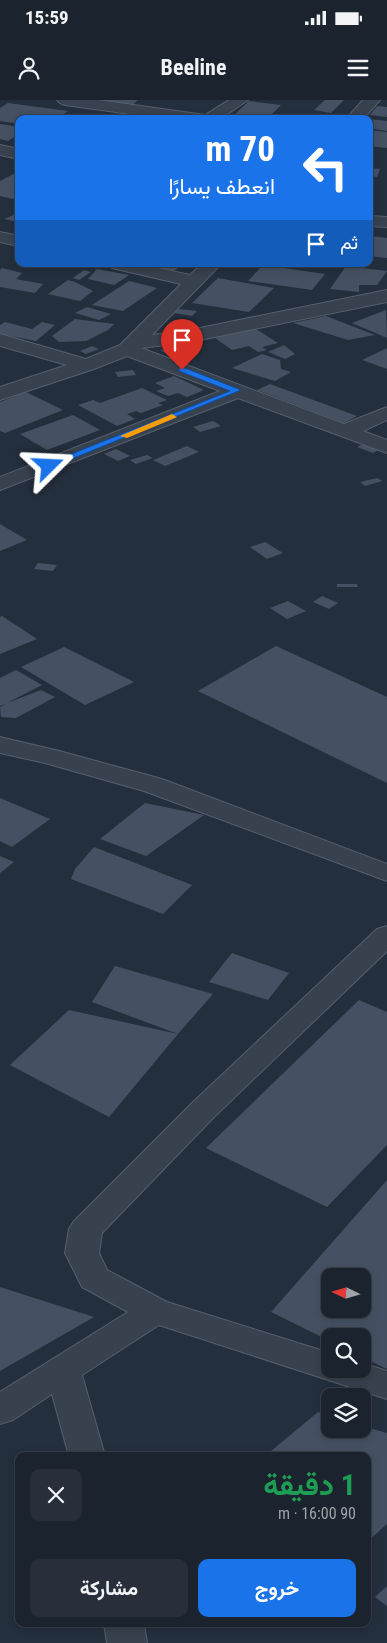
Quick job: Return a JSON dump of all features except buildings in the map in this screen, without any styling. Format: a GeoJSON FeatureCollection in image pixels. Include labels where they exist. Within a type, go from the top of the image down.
{"type":"FeatureCollection","features":[{"type":"Feature","properties":{"kind":"street"},"geometry":{"type":"LineString","coordinates":[[65,100],[173,115]]}},
{"type":"Feature","properties":{"kind":"street"},"geometry":{"type":"LineString","coordinates":[[216,115],[240,100]]}},
{"type":"Feature","properties":{"kind":"street"},"geometry":{"type":"LineString","coordinates":[[358,115],[372,100]]}},
{"type":"Feature","properties":{"kind":"street"},"geometry":{"type":"LineString","coordinates":[[0,150],[15,153]]}},
{"type":"Feature","properties":{"kind":"street"},"geometry":{"type":"LineString","coordinates":[[373,221],[387,222]]}},
{"type":"Feature","properties":{"kind":"street"},"geometry":{"type":"LineString","coordinates":[[0,236],[15,240]]}},
{"type":"Feature","properties":{"kind":"street"},"geometry":{"type":"LineString","coordinates":[[131,267],[194,282]]}},
{"type":"Feature","properties":{"kind":"street"},"geometry":{"type":"LineString","coordinates":[[130,346],[209,267]]}},
{"type":"Feature","properties":{"kind":"street"},"geometry":{"type":"LineString","coordinates":[[0,394],[86,365],[130,346],[190,336],[387,296]]}},
{"type":"Feature","properties":{"kind":"street"},"geometry":{"type":"LineString","coordinates":[[0,340],[86,365]]}},
{"type":"Feature","properties":{"kind":"street"},"geometry":{"type":"LineString","coordinates":[[130,346],[237,390],[387,447]]}},
{"type":"Feature","properties":{"kind":"street"},"geometry":{"type":"LineString","coordinates":[[0,484],[237,390]]}},
{"type":"Feature","properties":{"kind":"street"},"geometry":{"type":"LineString","coordinates":[[345,431],[387,413]]}},
{"type":"Feature","properties":{"kind":"street"},"geometry":{"type":"LineString","coordinates":[[0,745],[50,756],[153,785],[387,873]]}},
{"type":"Feature","properties":{"kind":"street"},"geometry":{"type":"LineString","coordinates":[[321,1363],[155,1311],[94,1278],[82,1253],[86,1229],[202,1111],[387,935]]}},
{"type":"Feature","properties":{"kind":"street"},"geometry":{"type":"LineString","coordinates":[[0,1410],[155,1311]]}},
{"type":"Feature","properties":{"kind":"street"},"geometry":{"type":"LineString","coordinates":[[63,1370],[86,1452]]}},
{"type":"Feature","properties":{"kind":"street"},"geometry":{"type":"LineString","coordinates":[[366,1378],[387,1385]]}},
{"type":"Feature","properties":{"kind":"street"},"geometry":{"type":"LineString","coordinates":[[124,1627],[127,1643]]}},
{"type":"Feature","properties":{"kind":"slow traffic"},"geometry":{"type":"LineString","coordinates":[[124,436],[172,417]]}},
{"type":"Feature","properties":{"kind":"route"},"geometry":{"type":"LineString","coordinates":[[49,466],[237,390],[182,370]]}}]}
